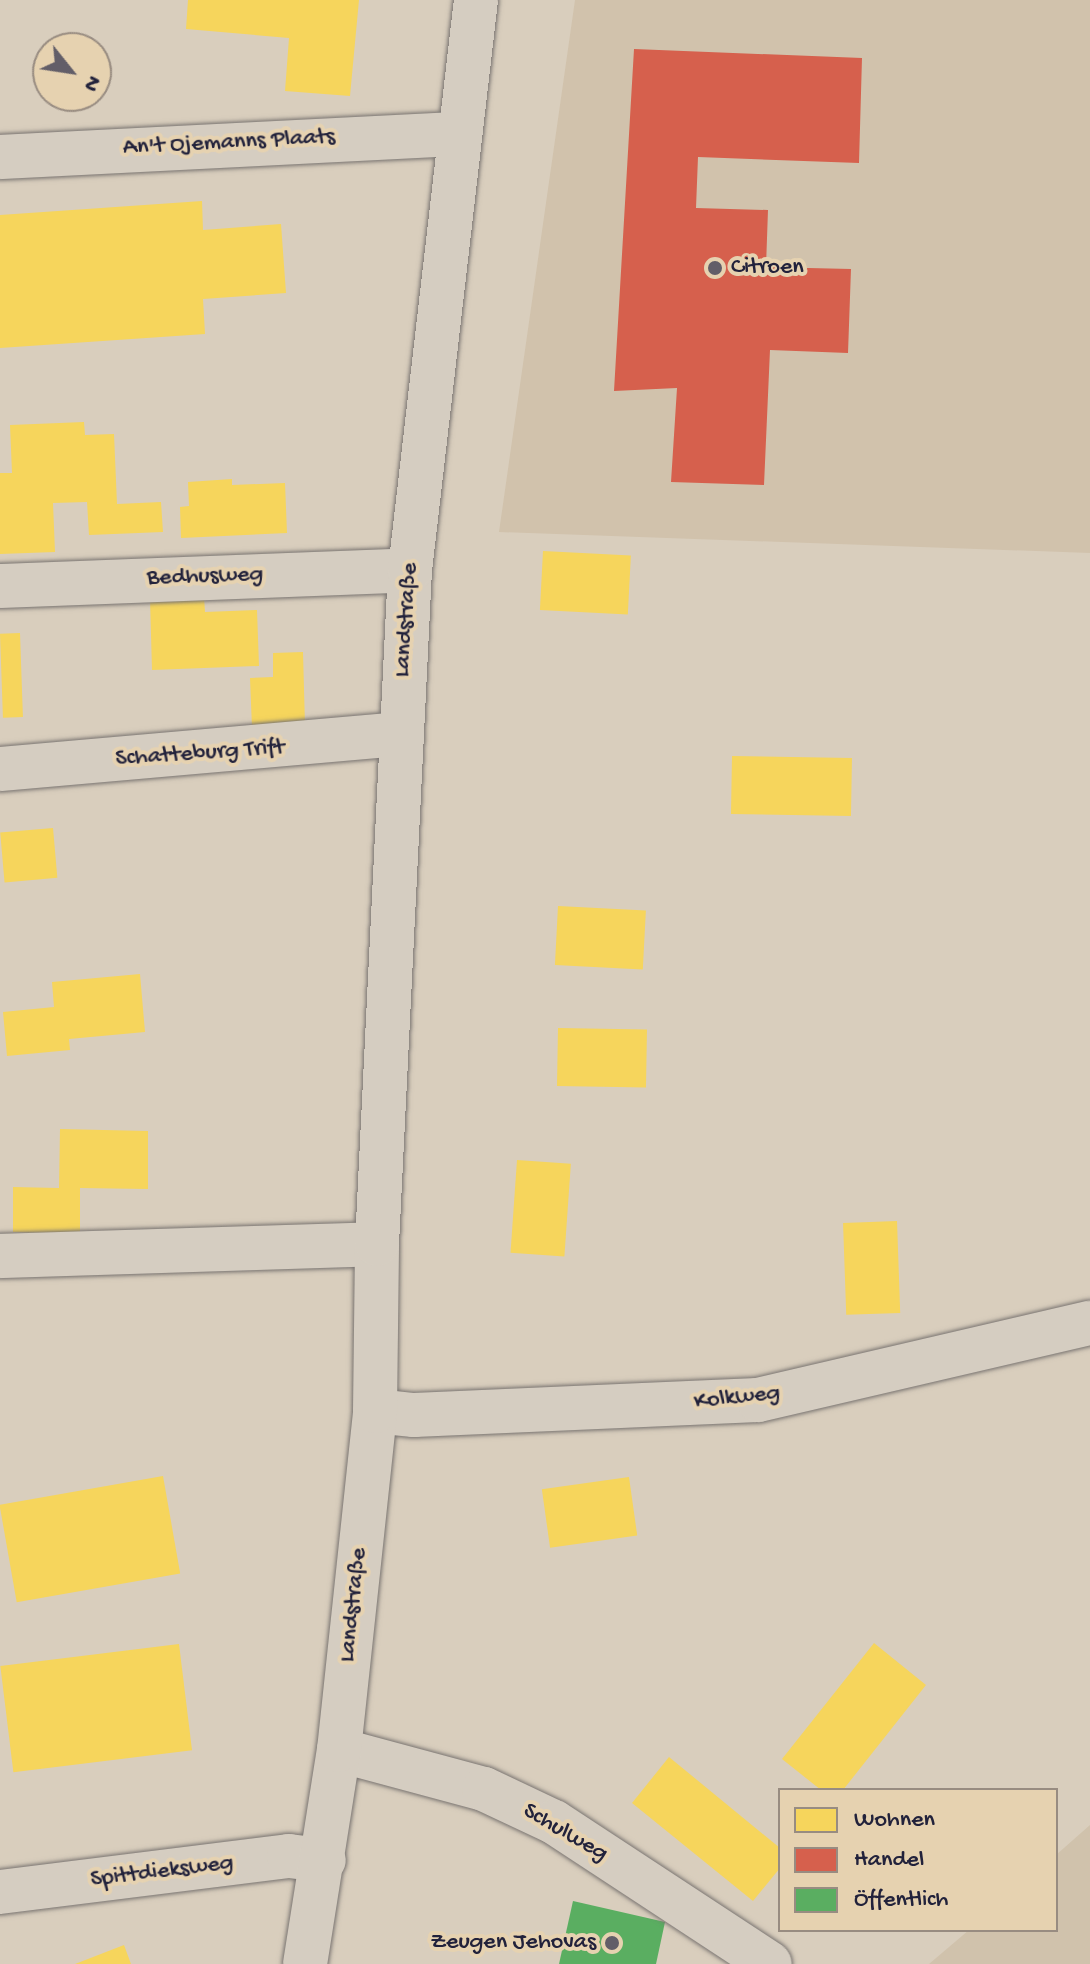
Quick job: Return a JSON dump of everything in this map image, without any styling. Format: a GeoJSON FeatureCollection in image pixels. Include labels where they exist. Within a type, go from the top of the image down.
{"type":"FeatureCollection","features":[{"type":"Feature","properties":{"kind":"street","name":"Landstraße"},"geometry":{"type":"LineString","coordinates":[[305,1964],[324,1860],[339,1750],[375,1411],[377,1244],[399,734],[410,570],[458,134],[476,0]]}},
{"type":"Feature","properties":{"kind":"street","name":"An't Ojemanns Plaats"},"geometry":{"type":"LineString","coordinates":[[0,157],[458,134]]}},
{"type":"Feature","properties":{"kind":"street","name":"Bedhusweg"},"geometry":{"type":"LineString","coordinates":[[0,586],[410,570]]}},
{"type":"Feature","properties":{"kind":"street","name":"Schatteburg Trift"},"geometry":{"type":"LineString","coordinates":[[0,769],[399,734]]}},
{"type":"Feature","properties":{"kind":"street"},"geometry":{"type":"LineString","coordinates":[[0,1256],[377,1244]]}},
{"type":"Feature","properties":{"kind":"street","name":"Kolkweg"},"geometry":{"type":"LineString","coordinates":[[375,1411],[414,1415],[758,1400],[1090,1323]]}},
{"type":"Feature","properties":{"kind":"street","name":"Schulweg"},"geometry":{"type":"LineString","coordinates":[[339,1750],[484,1789],[554,1822],[770,1964]]}},
{"type":"Feature","properties":{"kind":"street","name":"Spittdieksweg"},"geometry":{"type":"LineString","coordinates":[[0,1892],[289,1856],[324,1860]]}},
{"type":"Feature","properties":{"kind":"shaded area"},"geometry":{"type":"Polygon","coordinates":[[[575,0],[1090,0],[1090,553],[499,532],[575,0]]]}},
{"type":"Feature","properties":{"kind":"shaded area"},"geometry":{"type":"Polygon","coordinates":[[[1090,1825],[1090,1964],[929,1964],[967,1932],[1058,1932],[1058,1853],[1090,1825]]]}},
{"type":"Feature","properties":{"kind":"building: Wohnen"},"geometry":{"type":"Polygon","coordinates":[[[188,0],[359,0],[350,96],[285,91],[289,38],[186,29],[188,0]]]}},
{"type":"Feature","properties":{"kind":"building: Wohnen"},"geometry":{"type":"Polygon","coordinates":[[[202,201],[203,230],[281,224],[286,293],[203,299],[205,334],[0,348],[0,215],[202,201]]]}},
{"type":"Feature","properties":{"kind":"building: Wohnen"},"geometry":{"type":"Polygon","coordinates":[[[84,422],[85,435],[114,434],[117,504],[161,502],[163,532],[89,535],[87,502],[53,503],[55,552],[0,554],[0,473],[12,473],[10,425],[84,422]]]}},
{"type":"Feature","properties":{"kind":"building: Wohnen"},"geometry":{"type":"Polygon","coordinates":[[[232,479],[232,485],[285,483],[287,533],[181,538],[180,507],[189,506],[188,482],[232,479]]]}},
{"type":"Feature","properties":{"kind":"building: Wohnen"},"geometry":{"type":"Polygon","coordinates":[[[543,551],[631,556],[628,615],[540,610],[543,551]]]}},
{"type":"Feature","properties":{"kind":"building: Wohnen"},"geometry":{"type":"Polygon","coordinates":[[[204,597],[205,612],[257,610],[259,666],[152,670],[150,599],[204,597]]]}},
{"type":"Feature","properties":{"kind":"building: Wohnen"},"geometry":{"type":"Polygon","coordinates":[[[20,633],[23,717],[3,718],[0,634],[20,633]]]}},
{"type":"Feature","properties":{"kind":"building: Wohnen"},"geometry":{"type":"Polygon","coordinates":[[[303,652],[305,726],[252,728],[250,678],[273,677],[273,653],[303,652]]]}},
{"type":"Feature","properties":{"kind":"building: Wohnen"},"geometry":{"type":"Polygon","coordinates":[[[732,756],[852,758],[851,816],[731,814],[732,756]]]}},
{"type":"Feature","properties":{"kind":"building: Wohnen"},"geometry":{"type":"Polygon","coordinates":[[[53,828],[57,878],[5,882],[0,833],[53,828]]]}},
{"type":"Feature","properties":{"kind":"building: Wohnen"},"geometry":{"type":"Polygon","coordinates":[[[558,906],[646,911],[643,970],[555,965],[558,906]]]}},
{"type":"Feature","properties":{"kind":"building: Wohnen"},"geometry":{"type":"Polygon","coordinates":[[[140,974],[145,1032],[69,1039],[70,1050],[7,1056],[3,1012],[54,1007],[52,982],[140,974]]]}},
{"type":"Feature","properties":{"kind":"building: Wohnen"},"geometry":{"type":"Polygon","coordinates":[[[558,1028],[647,1030],[646,1088],[557,1086],[558,1028]]]}},
{"type":"Feature","properties":{"kind":"building: Wohnen"},"geometry":{"type":"Polygon","coordinates":[[[60,1129],[148,1131],[148,1189],[80,1188],[80,1234],[13,1232],[13,1187],[59,1188],[60,1129]]]}},
{"type":"Feature","properties":{"kind":"building: Wohnen"},"geometry":{"type":"Polygon","coordinates":[[[517,1160],[571,1164],[564,1257],[511,1253],[517,1160]]]}},
{"type":"Feature","properties":{"kind":"building: Wohnen"},"geometry":{"type":"Polygon","coordinates":[[[897,1221],[900,1313],[846,1315],[843,1223],[897,1221]]]}},
{"type":"Feature","properties":{"kind":"building: Wohnen"},"geometry":{"type":"Polygon","coordinates":[[[163,1476],[180,1573],[17,1602],[0,1505],[163,1476]]]}},
{"type":"Feature","properties":{"kind":"building: Wohnen"},"geometry":{"type":"Polygon","coordinates":[[[629,1477],[637,1535],[550,1548],[542,1489],[629,1477]]]}},
{"type":"Feature","properties":{"kind":"building: Wohnen"},"geometry":{"type":"Polygon","coordinates":[[[874,1643],[926,1685],[845,1788],[818,1788],[782,1759],[874,1643]]]}},
{"type":"Feature","properties":{"kind":"building: Wohnen"},"geometry":{"type":"Polygon","coordinates":[[[179,1644],[192,1750],[13,1772],[0,1666],[179,1644]]]}},
{"type":"Feature","properties":{"kind":"building: Wohnen"},"geometry":{"type":"Polygon","coordinates":[[[669,1757],[778,1846],[778,1870],[753,1901],[632,1803],[669,1757]]]}},
{"type":"Feature","properties":{"kind":"building: Wohnen"},"geometry":{"type":"Polygon","coordinates":[[[124,1945],[131,1964],[75,1964],[124,1945]]]}},
{"type":"Feature","properties":{"kind":"building: Handel","name":"Citroen"},"geometry":{"type":"Polygon","coordinates":[[[634,49],[862,58],[859,163],[698,157],[696,208],[768,210],[766,267],[851,269],[848,353],[770,350],[764,485],[671,482],[677,388],[614,391],[634,49]]]}},
{"type":"Feature","properties":{"kind":"building: Öffentlich","name":"Zeugen Jehovas"},"geometry":{"type":"Polygon","coordinates":[[[573,1901],[665,1922],[656,1964],[559,1964],[573,1901]]]}},
{"type":"Feature","properties":{"kind":"place","name":"Citroen"},"geometry":{"type":"Point","coordinates":[715,268]}},
{"type":"Feature","properties":{"kind":"place","name":"Zeugen Jehovas"},"geometry":{"type":"Point","coordinates":[612,1943]}}]}
